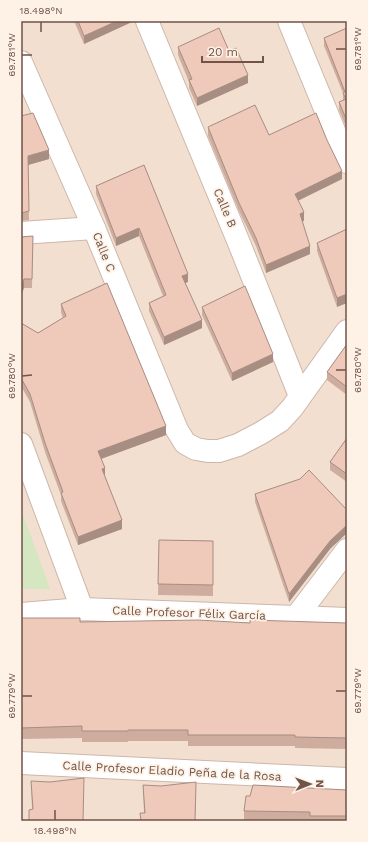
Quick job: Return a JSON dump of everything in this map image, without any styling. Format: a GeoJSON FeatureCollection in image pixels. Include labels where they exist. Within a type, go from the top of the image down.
{"type":"FeatureCollection","features":[{"type":"Feature","properties":{"kind":"street","name":"Calle B"},"geometry":{"type":"LineString","coordinates":[[147,21],[239,243],[300,396]]}},
{"type":"Feature","properties":{"kind":"street"},"geometry":{"type":"LineString","coordinates":[[288,21],[347,162]]}},
{"type":"Feature","properties":{"kind":"street","name":"Calle C"},"geometry":{"type":"LineString","coordinates":[[21,62],[94,228],[177,430],[185,443],[196,449],[208,451],[219,451],[238,445],[280,421],[292,408],[300,396]]}},
{"type":"Feature","properties":{"kind":"street"},"geometry":{"type":"LineString","coordinates":[[21,233],[94,228]]}},
{"type":"Feature","properties":{"kind":"street"},"geometry":{"type":"LineString","coordinates":[[300,396],[347,331]]}},
{"type":"Feature","properties":{"kind":"street"},"geometry":{"type":"LineString","coordinates":[[21,444],[82,609]]}},
{"type":"Feature","properties":{"kind":"street"},"geometry":{"type":"LineString","coordinates":[[296,617],[347,550]]}},
{"type":"Feature","properties":{"kind":"street","name":"Calle Profesor Félix García"},"geometry":{"type":"LineString","coordinates":[[21,614],[82,609],[347,620]]}},
{"type":"Feature","properties":{"kind":"street","name":"Calle Profesor Eladio Peña de la Rosa"},"geometry":{"type":"LineString","coordinates":[[21,763],[347,779]]}},
{"type":"Feature","properties":{"kind":"shaded area"},"geometry":{"type":"Polygon","coordinates":[[[21,21],[347,21],[347,821],[21,821],[21,21]]]}},
{"type":"Feature","properties":{"kind":"green space"},"geometry":{"type":"Polygon","coordinates":[[[21,509],[50,589],[21,589],[21,509]]]}},
{"type":"Feature","properties":{"kind":"building"},"geometry":{"type":"Polygon","coordinates":[[[78,21],[117,21],[84,36],[78,21]]]}},
{"type":"Feature","properties":{"kind":"building"},"geometry":{"type":"Polygon","coordinates":[[[219,28],[229,51],[236,48],[248,75],[197,98],[189,80],[192,79],[178,47],[219,28]]]}},
{"type":"Feature","properties":{"kind":"building"},"geometry":{"type":"Polygon","coordinates":[[[347,28],[347,121],[339,102],[346,99],[343,93],[345,92],[324,38],[347,28]]]}},
{"type":"Feature","properties":{"kind":"building"},"geometry":{"type":"Polygon","coordinates":[[[255,105],[269,135],[316,113],[342,171],[295,194],[304,212],[300,214],[310,246],[266,265],[256,238],[239,203],[208,127],[255,105]]]}},
{"type":"Feature","properties":{"kind":"building"},"geometry":{"type":"Polygon","coordinates":[[[33,113],[49,150],[28,156],[29,211],[21,213],[21,116],[33,113]]]}},
{"type":"Feature","properties":{"kind":"building"},"geometry":{"type":"Polygon","coordinates":[[[144,165],[188,274],[182,276],[202,320],[164,337],[149,303],[166,295],[139,228],[116,238],[96,186],[144,165]]]}},
{"type":"Feature","properties":{"kind":"building"},"geometry":{"type":"Polygon","coordinates":[[[347,229],[347,294],[337,298],[317,243],[347,229]]]}},
{"type":"Feature","properties":{"kind":"building"},"geometry":{"type":"Polygon","coordinates":[[[33,236],[32,279],[24,279],[21,287],[21,237],[33,236]]]}},
{"type":"Feature","properties":{"kind":"building"},"geometry":{"type":"Polygon","coordinates":[[[107,283],[166,426],[98,451],[105,468],[102,469],[122,520],[78,537],[61,493],[63,492],[45,443],[30,394],[21,378],[21,323],[38,333],[66,316],[61,304],[107,283]]]}},
{"type":"Feature","properties":{"kind":"building"},"geometry":{"type":"Polygon","coordinates":[[[245,286],[273,354],[232,373],[202,307],[245,286]]]}},
{"type":"Feature","properties":{"kind":"building"},"geometry":{"type":"Polygon","coordinates":[[[347,344],[347,387],[327,372],[347,344]]]}},
{"type":"Feature","properties":{"kind":"building"},"geometry":{"type":"Polygon","coordinates":[[[347,438],[347,474],[330,462],[347,438]]]}},
{"type":"Feature","properties":{"kind":"building"},"geometry":{"type":"Polygon","coordinates":[[[309,470],[347,510],[347,525],[330,541],[289,594],[255,494],[300,479],[309,470]]]}},
{"type":"Feature","properties":{"kind":"building"},"geometry":{"type":"Polygon","coordinates":[[[159,540],[213,541],[213,585],[158,584],[159,540]]]}},
{"type":"Feature","properties":{"kind":"building"},"geometry":{"type":"Polygon","coordinates":[[[21,618],[80,618],[80,622],[198,620],[250,623],[250,620],[347,623],[347,738],[295,737],[295,735],[188,735],[188,730],[82,731],[82,726],[21,728],[21,618]]]}},
{"type":"Feature","properties":{"kind":"building"},"geometry":{"type":"Polygon","coordinates":[[[84,778],[83,821],[29,821],[29,810],[33,809],[31,781],[50,782],[84,778]]]}},
{"type":"Feature","properties":{"kind":"building"},"geometry":{"type":"Polygon","coordinates":[[[196,782],[195,821],[141,821],[140,813],[145,813],[143,785],[161,786],[196,782]]]}},
{"type":"Feature","properties":{"kind":"building"},"geometry":{"type":"Polygon","coordinates":[[[253,785],[347,790],[347,816],[310,816],[310,812],[244,811],[246,796],[250,796],[253,785]]]}}]}
